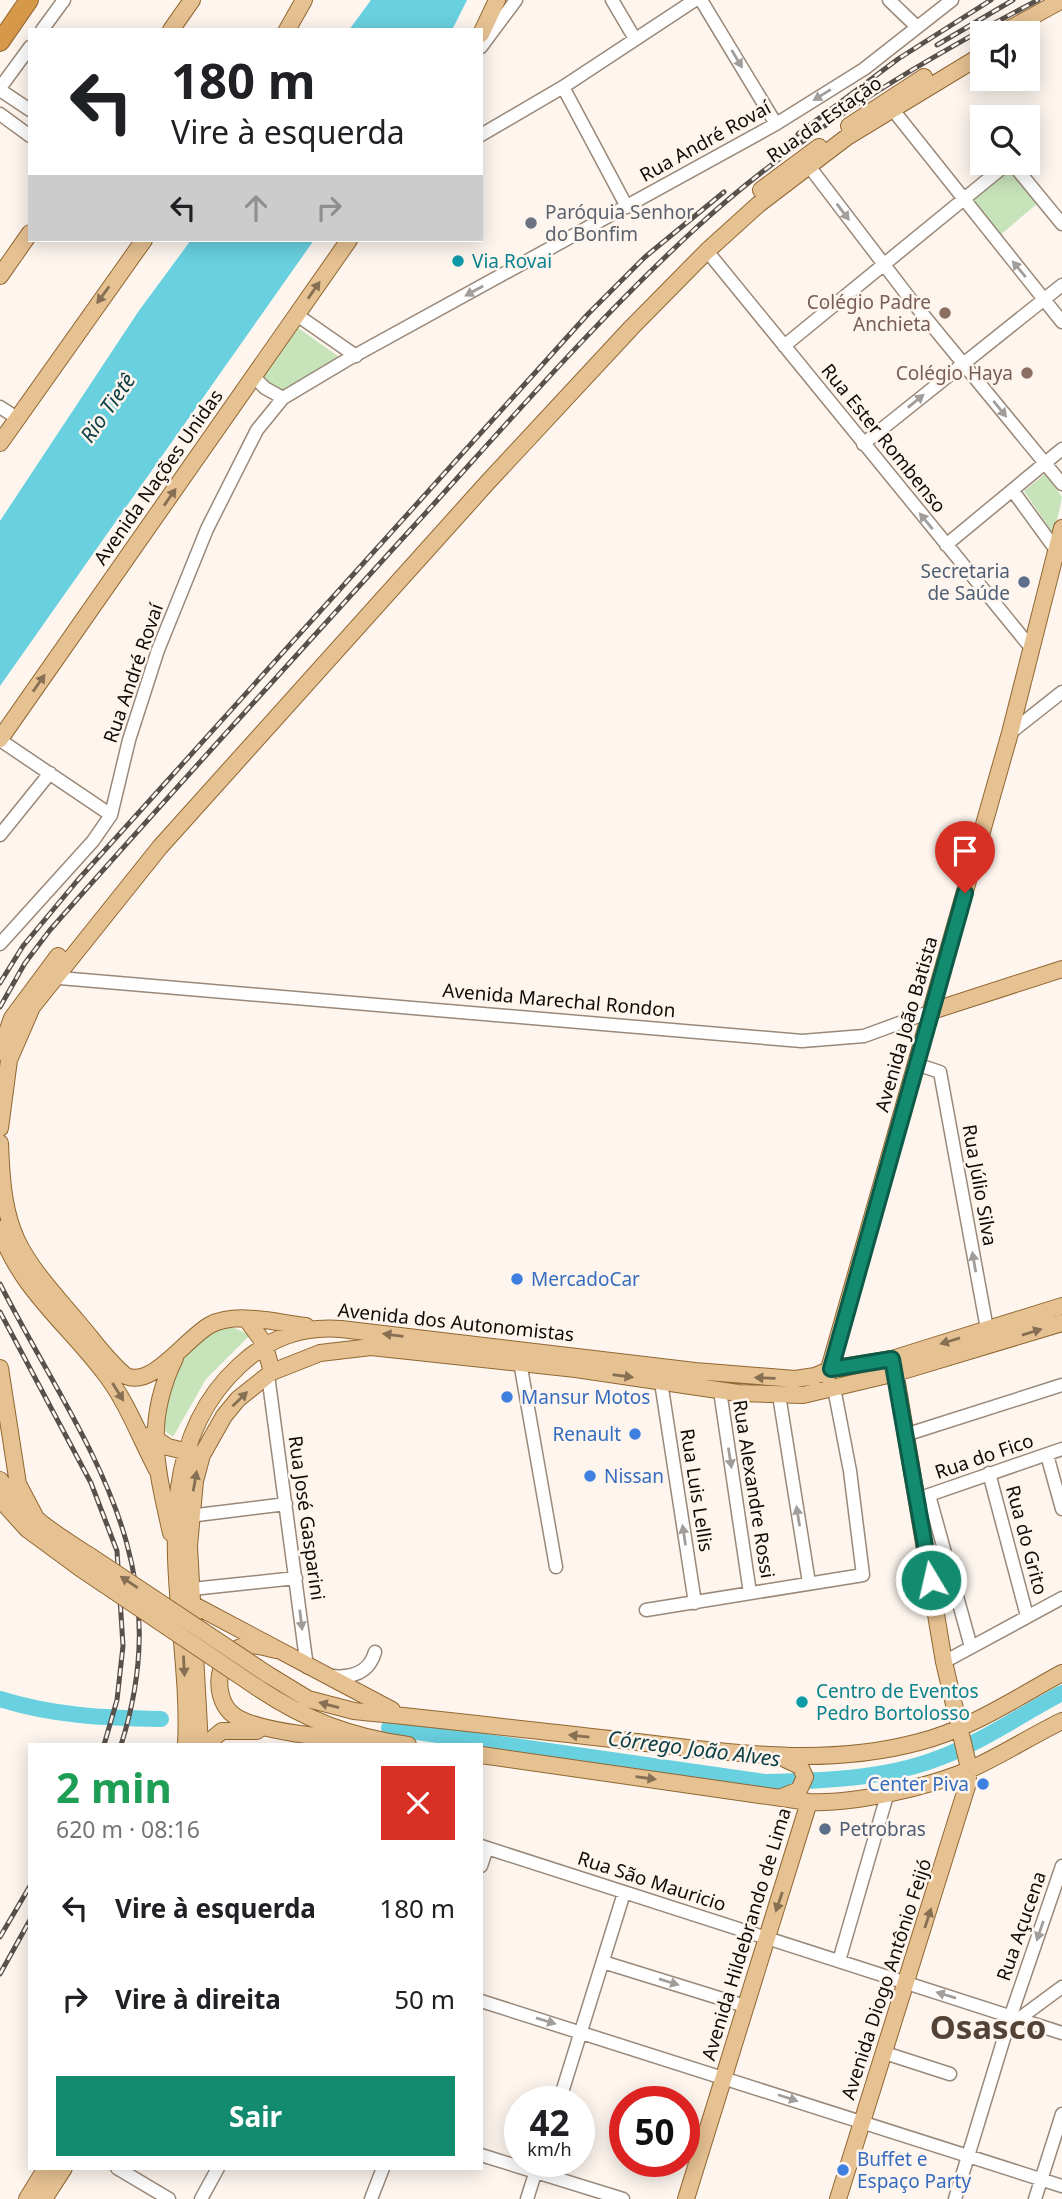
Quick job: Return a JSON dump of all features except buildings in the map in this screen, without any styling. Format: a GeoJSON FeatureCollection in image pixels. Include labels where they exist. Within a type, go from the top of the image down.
{"type":"FeatureCollection","features":[{"type":"Feature","properties":{"kind":"highway"},"geometry":{"type":"LineString","coordinates":[[0,42],[29,0]]}},
{"type":"Feature","properties":{"kind":"main road"},"geometry":{"type":"LineString","coordinates":[[172,28],[192,0]]}},
{"type":"Feature","properties":{"kind":"main road"},"geometry":{"type":"LineString","coordinates":[[288,28],[304,0]]}},
{"type":"Feature","properties":{"kind":"main road"},"geometry":{"type":"LineString","coordinates":[[483,30],[497,0]]}},
{"type":"Feature","properties":{"kind":"main road"},"geometry":{"type":"LineString","coordinates":[[1024,21],[1062,0]]}},
{"type":"Feature","properties":{"kind":"main road"},"geometry":{"type":"LineString","coordinates":[[1040,24],[1062,12]]}},
{"type":"Feature","properties":{"kind":"main road","name":"Rua da Estação"},"geometry":{"type":"LineString","coordinates":[[48,977],[258,737],[704,247],[759,204],[806,162],[970,53]]}},
{"type":"Feature","properties":{"kind":"main road","name":"Rua da Estação"},"geometry":{"type":"LineString","coordinates":[[886,107],[970,62]]}},
{"type":"Feature","properties":{"kind":"main road"},"geometry":{"type":"LineString","coordinates":[[0,276],[28,236]]}},
{"type":"Feature","properties":{"kind":"main road"},"geometry":{"type":"LineString","coordinates":[[0,443],[143,242]]}},
{"type":"Feature","properties":{"kind":"main road","name":"Avenida Nações Unidas"},"geometry":{"type":"LineString","coordinates":[[0,740],[348,242]]}},
{"type":"Feature","properties":{"kind":"main road","name":"Avenida João Batista"},"geometry":{"type":"LineString","coordinates":[[831,1369],[1010,733],[1056,561],[1062,528]]}},
{"type":"Feature","properties":{"kind":"main road","name":"Avenida Marechal Rondon"},"geometry":{"type":"LineString","coordinates":[[932,1011],[1062,969]]}},
{"type":"Feature","properties":{"kind":"main road"},"geometry":{"type":"LineString","coordinates":[[0,1052],[12,1018],[48,977]]}},
{"type":"Feature","properties":{"kind":"main road"},"geometry":{"type":"LineString","coordinates":[[0,1128],[5,1077],[15,1042],[48,977]]}},
{"type":"Feature","properties":{"kind":"main road"},"geometry":{"type":"LineString","coordinates":[[0,1143],[5,1212],[20,1249],[34,1271],[122,1373],[137,1379],[149,1376],[181,1346],[220,1321],[247,1320],[327,1328]]}},
{"type":"Feature","properties":{"kind":"main road"},"geometry":{"type":"LineString","coordinates":[[0,1229],[8,1251],[27,1280],[102,1369],[132,1415],[153,1439],[194,1454]]}},
{"type":"Feature","properties":{"kind":"main road","name":"Avenida dos Autonomistas"},"geometry":{"type":"LineString","coordinates":[[186,1743],[183,1645],[176,1553],[180,1477],[194,1454],[224,1416],[239,1399],[270,1373],[320,1353],[359,1347],[520,1362],[720,1391],[803,1395],[834,1388],[987,1329],[1062,1306]]}},
{"type":"Feature","properties":{"kind":"main road"},"geometry":{"type":"LineString","coordinates":[[247,1320],[264,1343],[270,1373]]}},
{"type":"Feature","properties":{"kind":"main road","name":"Avenida dos Autonomistas"},"geometry":{"type":"LineString","coordinates":[[200,1743],[189,1516],[194,1454],[207,1408],[230,1374],[264,1343],[327,1328],[755,1378],[794,1379],[815,1376],[831,1369],[894,1366],[1062,1325]]}},
{"type":"Feature","properties":{"kind":"main road"},"geometry":{"type":"LineString","coordinates":[[176,1553],[153,1439],[159,1396],[181,1346]]}},
{"type":"Feature","properties":{"kind":"main road"},"geometry":{"type":"LineString","coordinates":[[894,1366],[924,1497],[944,1662],[968,1767]]}},
{"type":"Feature","properties":{"kind":"main road"},"geometry":{"type":"LineString","coordinates":[[0,1368],[18,1484],[33,1526]]}},
{"type":"Feature","properties":{"kind":"main road"},"geometry":{"type":"LineString","coordinates":[[803,1395],[815,1388],[831,1369]]}},
{"type":"Feature","properties":{"kind":"main road"},"geometry":{"type":"LineString","coordinates":[[132,1415],[157,1469]]}},
{"type":"Feature","properties":{"kind":"main road"},"geometry":{"type":"LineString","coordinates":[[0,1480],[33,1526]]}},
{"type":"Feature","properties":{"kind":"main road"},"geometry":{"type":"LineString","coordinates":[[0,1499],[33,1526],[262,1681],[309,1719],[368,1739],[395,1743]]}},
{"type":"Feature","properties":{"kind":"main road"},"geometry":{"type":"LineString","coordinates":[[0,1519],[33,1526]]}},
{"type":"Feature","properties":{"kind":"main road"},"geometry":{"type":"LineString","coordinates":[[193,1597],[276,1650],[404,1716]]}},
{"type":"Feature","properties":{"kind":"main road"},"geometry":{"type":"LineString","coordinates":[[276,1650],[250,1645],[237,1648],[224,1664],[218,1689],[224,1705],[235,1716],[279,1730],[340,1740],[368,1739]]}},
{"type":"Feature","properties":{"kind":"main road"},"geometry":{"type":"LineString","coordinates":[[262,1681],[328,1705],[787,1760],[862,1754],[960,1735],[1062,1673]]}},
{"type":"Feature","properties":{"kind":"main road"},"geometry":{"type":"LineString","coordinates":[[483,1755],[785,1796],[809,1802],[836,1802],[888,1792],[968,1767],[1062,1721]]}},
{"type":"Feature","properties":{"kind":"main road"},"geometry":{"type":"LineString","coordinates":[[207,1743],[222,1731],[279,1730]]}},
{"type":"Feature","properties":{"kind":"main road"},"geometry":{"type":"LineString","coordinates":[[785,1796],[799,1790],[804,1780],[802,1769],[787,1760]]}},
{"type":"Feature","properties":{"kind":"main road","name":"Avenida Diogo Antônio Feijó"},"geometry":{"type":"LineString","coordinates":[[838,2199],[956,1827],[967,1789],[968,1767]]}},
{"type":"Feature","properties":{"kind":"main road","name":"Avenida Hildebrando de Lima"},"geometry":{"type":"LineString","coordinates":[[685,2199],[809,1802]]}},
{"type":"Feature","properties":{"kind":"main road"},"geometry":{"type":"LineString","coordinates":[[27,2199],[45,2170]]}},
{"type":"Feature","properties":{"kind":"main road"},"geometry":{"type":"LineString","coordinates":[[44,2199],[63,2170]]}},
{"type":"Feature","properties":{"kind":"street"},"geometry":{"type":"LineString","coordinates":[[43,28],[64,0]]}},
{"type":"Feature","properties":{"kind":"street"},"geometry":{"type":"LineString","coordinates":[[483,44],[516,0]]}},
{"type":"Feature","properties":{"kind":"street"},"geometry":{"type":"LineString","coordinates":[[612,0],[635,39]]}},
{"type":"Feature","properties":{"kind":"street"},"geometry":{"type":"LineString","coordinates":[[483,134],[563,87],[695,0]]}},
{"type":"Feature","properties":{"kind":"street"},"geometry":{"type":"LineString","coordinates":[[701,0],[776,124]]}},
{"type":"Feature","properties":{"kind":"street"},"geometry":{"type":"LineString","coordinates":[[888,0],[917,27]]}},
{"type":"Feature","properties":{"kind":"street","name":"Rua André Rovaí"},"geometry":{"type":"LineString","coordinates":[[0,944],[93,841],[111,815],[129,740],[182,589],[238,465],[264,419],[283,398],[776,124],[864,69],[952,0]]}},
{"type":"Feature","properties":{"kind":"street"},"geometry":{"type":"LineString","coordinates":[[28,50],[0,89],[28,109]]}},
{"type":"Feature","properties":{"kind":"street"},"geometry":{"type":"LineString","coordinates":[[563,87],[627,207]]}},
{"type":"Feature","properties":{"kind":"street"},"geometry":{"type":"LineString","coordinates":[[886,107],[1062,322]]}},
{"type":"Feature","properties":{"kind":"street"},"geometry":{"type":"LineString","coordinates":[[0,114],[28,135]]}},
{"type":"Feature","properties":{"kind":"street"},"geometry":{"type":"LineString","coordinates":[[806,162],[884,266],[1062,484]]}},
{"type":"Feature","properties":{"kind":"street"},"geometry":{"type":"LineString","coordinates":[[785,346],[994,175]]}},
{"type":"Feature","properties":{"kind":"street"},"geometry":{"type":"LineString","coordinates":[[1021,175],[1062,223]]}},
{"type":"Feature","properties":{"kind":"street","name":"Rua Ester Rombenso"},"geometry":{"type":"LineString","coordinates":[[704,247],[1032,649]]}},
{"type":"Feature","properties":{"kind":"street"},"geometry":{"type":"LineString","coordinates":[[863,444],[1062,285]]}},
{"type":"Feature","properties":{"kind":"street"},"geometry":{"type":"LineString","coordinates":[[297,315],[356,356]]}},
{"type":"Feature","properties":{"kind":"street"},"geometry":{"type":"LineString","coordinates":[[254,377],[265,388],[283,398]]}},
{"type":"Feature","properties":{"kind":"street"},"geometry":{"type":"LineString","coordinates":[[0,407],[17,418]]}},
{"type":"Feature","properties":{"kind":"street"},"geometry":{"type":"LineString","coordinates":[[946,545],[1062,449]]}},
{"type":"Feature","properties":{"kind":"street"},"geometry":{"type":"LineString","coordinates":[[1013,491],[1056,561]]}},
{"type":"Feature","properties":{"kind":"street"},"geometry":{"type":"LineString","coordinates":[[1010,733],[1062,692]]}},
{"type":"Feature","properties":{"kind":"street"},"geometry":{"type":"LineString","coordinates":[[0,740],[111,815]]}},
{"type":"Feature","properties":{"kind":"street"},"geometry":{"type":"LineString","coordinates":[[0,835],[50,773]]}},
{"type":"Feature","properties":{"kind":"street","name":"Avenida Marechal Rondon"},"geometry":{"type":"LineString","coordinates":[[48,977],[802,1041],[864,1036],[932,1011]]}},
{"type":"Feature","properties":{"kind":"street","name":"Rua Júlio Silva"},"geometry":{"type":"LineString","coordinates":[[916,1063],[940,1072],[987,1329]]}},
{"type":"Feature","properties":{"kind":"street"},"geometry":{"type":"LineString","coordinates":[[520,1362],[556,1567]]}},
{"type":"Feature","properties":{"kind":"street","name":"Rua José Gasparini"},"geometry":{"type":"LineString","coordinates":[[270,1373],[307,1667]]}},
{"type":"Feature","properties":{"kind":"street","name":"Rua Luis Lellis"},"geometry":{"type":"LineString","coordinates":[[661,1382],[695,1603]]}},
{"type":"Feature","properties":{"kind":"street"},"geometry":{"type":"LineString","coordinates":[[908,1434],[1062,1385]]}},
{"type":"Feature","properties":{"kind":"street"},"geometry":{"type":"LineString","coordinates":[[646,1610],[863,1575],[834,1388]]}},
{"type":"Feature","properties":{"kind":"street","name":"Rua Alexandre Rossi"},"geometry":{"type":"LineString","coordinates":[[720,1391],[750,1593]]}},
{"type":"Feature","properties":{"kind":"street"},"geometry":{"type":"LineString","coordinates":[[779,1395],[809,1583]]}},
{"type":"Feature","properties":{"kind":"street","name":"Rua do Fico"},"geometry":{"type":"LineString","coordinates":[[924,1497],[1062,1449]]}},
{"type":"Feature","properties":{"kind":"street"},"geometry":{"type":"LineString","coordinates":[[1047,1455],[1062,1509]]}},
{"type":"Feature","properties":{"kind":"street","name":"Rua do Grito"},"geometry":{"type":"LineString","coordinates":[[989,1473],[1027,1616]]}},
{"type":"Feature","properties":{"kind":"street"},"geometry":{"type":"LineString","coordinates":[[924,1497],[971,1647]]}},
{"type":"Feature","properties":{"kind":"street"},"geometry":{"type":"LineString","coordinates":[[189,1516],[286,1503]]}},
{"type":"Feature","properties":{"kind":"street"},"geometry":{"type":"LineString","coordinates":[[193,1597],[296,1578]]}},
{"type":"Feature","properties":{"kind":"street"},"geometry":{"type":"LineString","coordinates":[[944,1662],[1062,1598]]}},
{"type":"Feature","properties":{"kind":"street"},"geometry":{"type":"LineString","coordinates":[[322,1675],[355,1675],[369,1665],[375,1652]]}},
{"type":"Feature","properties":{"kind":"street"},"geometry":{"type":"LineString","coordinates":[[839,1961],[888,1792]]}},
{"type":"Feature","properties":{"kind":"street","name":"Rua São Mauricio"},"geometry":{"type":"LineString","coordinates":[[484,1847],[1062,2033]]}},
{"type":"Feature","properties":{"kind":"street","name":"Rua Açucena"},"geometry":{"type":"LineString","coordinates":[[955,2199],[1062,1866]]}},
{"type":"Feature","properties":{"kind":"street"},"geometry":{"type":"LineString","coordinates":[[564,2086],[624,1893]]}},
{"type":"Feature","properties":{"kind":"street"},"geometry":{"type":"LineString","coordinates":[[603,1962],[745,2006]]}},
{"type":"Feature","properties":{"kind":"street"},"geometry":{"type":"LineString","coordinates":[[1016,2016],[1062,1987]]}},
{"type":"Feature","properties":{"kind":"street"},"geometry":{"type":"LineString","coordinates":[[483,2002],[863,2122],[967,2158],[1062,2186]]}},
{"type":"Feature","properties":{"kind":"street"},"geometry":{"type":"LineString","coordinates":[[885,2053],[950,2074]]}},
{"type":"Feature","properties":{"kind":"street"},"geometry":{"type":"LineString","coordinates":[[1035,2199],[1062,2114]]}},
{"type":"Feature","properties":{"kind":"street"},"geometry":{"type":"LineString","coordinates":[[483,2155],[504,2160]]}},
{"type":"Feature","properties":{"kind":"street"},"geometry":{"type":"LineString","coordinates":[[120,2170],[169,2199]]}},
{"type":"Feature","properties":{"kind":"street"},"geometry":{"type":"LineString","coordinates":[[201,2199],[217,2170]]}},
{"type":"Feature","properties":{"kind":"street"},"geometry":{"type":"LineString","coordinates":[[371,2199],[382,2170]]}},
{"type":"Feature","properties":{"kind":"street"},"geometry":{"type":"LineString","coordinates":[[527,2199],[534,2177]]}},
{"type":"Feature","properties":{"kind":"street"},"geometry":{"type":"LineString","coordinates":[[560,2177],[606,2197],[623,2199]]}},
{"type":"Feature","properties":{"kind":"green space"},"geometry":{"type":"Polygon","coordinates":[[[999,175],[1013,175],[1038,203],[999,236],[969,200],[999,175]]]}},
{"type":"Feature","properties":{"kind":"green space"},"geometry":{"type":"Polygon","coordinates":[[[291,323],[345,361],[283,398],[254,377],[291,323]]]}},
{"type":"Feature","properties":{"kind":"green space"},"geometry":{"type":"Polygon","coordinates":[[[1045,474],[1062,497],[1054,535],[1024,491],[1045,474]]]}},
{"type":"Feature","properties":{"kind":"green space"},"geometry":{"type":"Polygon","coordinates":[[[232,1327],[250,1335],[206,1379],[173,1437],[160,1427],[179,1363],[199,1340],[213,1332],[232,1327]]]}},
{"type":"Feature","properties":{"kind":"water"},"geometry":{"type":"Polygon","coordinates":[[[371,0],[467,0],[453,28],[350,28],[371,0]]]}},
{"type":"Feature","properties":{"kind":"water","name":"Rio Tietê"},"geometry":{"type":"Polygon","coordinates":[[[190,242],[313,242],[0,686],[0,521],[138,312],[190,242]]]}},
{"type":"Feature","properties":{"kind":"waterway","name":"Córrego João Alves"},"geometry":{"type":"LineString","coordinates":[[389,1728],[765,1782],[809,1781],[876,1775],[939,1758],[986,1736],[1062,1693]]}},
{"type":"Feature","properties":{"kind":"waterway","name":"Córrego João Alves"},"geometry":{"type":"LineString","coordinates":[[0,1699],[60,1713],[161,1719]]}},
{"type":"Feature","properties":{"kind":"railway"},"geometry":{"type":"LineString","coordinates":[[798,134],[898,59],[991,0]]}},
{"type":"Feature","properties":{"kind":"railway"},"geometry":{"type":"LineString","coordinates":[[937,45],[1013,0]]}},
{"type":"Feature","properties":{"kind":"railway"},"geometry":{"type":"LineString","coordinates":[[0,1007],[25,963],[95,879],[552,374],[659,263],[735,194],[817,132],[903,75],[1038,0]]}},
{"type":"Feature","properties":{"kind":"railway"},"geometry":{"type":"LineString","coordinates":[[0,983],[23,946],[77,881],[588,314],[645,257],[724,192]]}},
{"type":"Feature","properties":{"kind":"railway"},"geometry":{"type":"LineString","coordinates":[[0,1284],[90,1449],[113,1503],[130,1558],[139,1615],[136,1677],[121,1743]]}},
{"type":"Feature","properties":{"kind":"railway"},"geometry":{"type":"LineString","coordinates":[[0,1312],[91,1483],[117,1551],[123,1646],[117,1700],[105,1743]]}},
{"type":"Feature","properties":{"kind":"railway"},"geometry":{"type":"LineString","coordinates":[[0,1937],[28,1889]]}},
{"type":"Feature","properties":{"kind":"railway"},"geometry":{"type":"LineString","coordinates":[[0,1974],[28,1924]]}},
{"type":"Feature","properties":{"kind":"place","name":"Paróquia Senhor do Bonfim"},"geometry":{"type":"Point","coordinates":[531,223]}},
{"type":"Feature","properties":{"kind":"place","name":"Via Rovai"},"geometry":{"type":"Point","coordinates":[458,261]}},
{"type":"Feature","properties":{"kind":"place","name":"Colégio Padre Anchieta"},"geometry":{"type":"Point","coordinates":[945,313]}},
{"type":"Feature","properties":{"kind":"place","name":"Colégio Haya"},"geometry":{"type":"Point","coordinates":[1027,373]}},
{"type":"Feature","properties":{"kind":"place","name":"Secretaria de Saúde"},"geometry":{"type":"Point","coordinates":[1024,582]}},
{"type":"Feature","properties":{"kind":"place","name":"MercadoCar"},"geometry":{"type":"Point","coordinates":[517,1279]}},
{"type":"Feature","properties":{"kind":"place","name":"Mansur Motos"},"geometry":{"type":"Point","coordinates":[507,1397]}},
{"type":"Feature","properties":{"kind":"place","name":"Renault"},"geometry":{"type":"Point","coordinates":[635,1434]}},
{"type":"Feature","properties":{"kind":"place","name":"Nissan"},"geometry":{"type":"Point","coordinates":[590,1476]}},
{"type":"Feature","properties":{"kind":"place","name":"Centro de Eventos Pedro Bortolosso"},"geometry":{"type":"Point","coordinates":[802,1702]}},
{"type":"Feature","properties":{"kind":"place","name":"Center Piva"},"geometry":{"type":"Point","coordinates":[983,1784]}},
{"type":"Feature","properties":{"kind":"place","name":"Petrobras"},"geometry":{"type":"Point","coordinates":[825,1829]}},
{"type":"Feature","properties":{"kind":"place","name":"Buffet e Espaço Party"},"geometry":{"type":"Point","coordinates":[843,2170]}},
{"type":"Feature","properties":{"kind":"district","name":"Osasco"},"geometry":{"type":"Point","coordinates":[988,2027]}},
{"type":"Feature","properties":{"kind":"route"},"geometry":{"type":"LineString","coordinates":[[931,1580],[908,1434],[892,1359],[831,1369],[965,893]]}}]}
